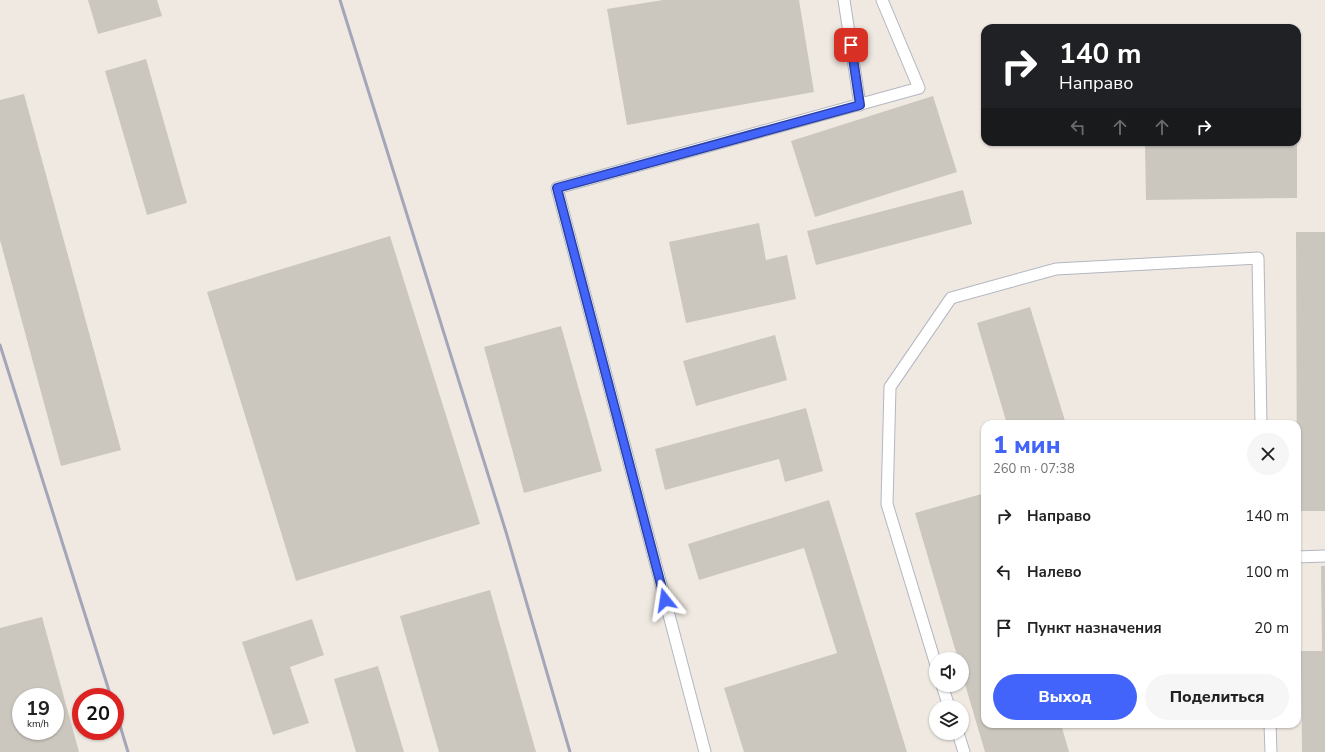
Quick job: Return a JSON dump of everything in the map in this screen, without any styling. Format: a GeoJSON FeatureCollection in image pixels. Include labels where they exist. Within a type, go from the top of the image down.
{"type":"FeatureCollection","features":[{"type":"Feature","properties":{"kind":"lane"},"geometry":{"type":"LineString","coordinates":[[844,0],[860,105]]}},
{"type":"Feature","properties":{"kind":"lane"},"geometry":{"type":"LineString","coordinates":[[705,752],[557,188],[919,88],[882,0]]}},
{"type":"Feature","properties":{"kind":"lane"},"geometry":{"type":"LineString","coordinates":[[932,652],[887,504],[890,387],[951,298],[1056,269],[1258,258],[1261,420]]}},
{"type":"Feature","properties":{"kind":"lane"},"geometry":{"type":"LineString","coordinates":[[1301,557],[1325,556]]}},
{"type":"Feature","properties":{"kind":"lane"},"geometry":{"type":"LineString","coordinates":[[1270,728],[1271,752]]}},
{"type":"Feature","properties":{"kind":"lane"},"geometry":{"type":"LineString","coordinates":[[960,740],[964,752]]}},
{"type":"Feature","properties":{"kind":"building"},"geometry":{"type":"Polygon","coordinates":[[[88,0],[157,0],[162,16],[98,34],[88,0]]]}},
{"type":"Feature","properties":{"kind":"building"},"geometry":{"type":"Polygon","coordinates":[[[663,0],[799,0],[814,92],[627,125],[607,9],[663,0]]]}},
{"type":"Feature","properties":{"kind":"building"},"geometry":{"type":"Polygon","coordinates":[[[146,59],[187,203],[147,215],[105,71],[146,59]]]}},
{"type":"Feature","properties":{"kind":"building"},"geometry":{"type":"Polygon","coordinates":[[[24,94],[121,450],[61,466],[0,240],[0,100],[24,94]]]}},
{"type":"Feature","properties":{"kind":"building"},"geometry":{"type":"Polygon","coordinates":[[[933,96],[957,172],[815,217],[791,141],[933,96]]]}},
{"type":"Feature","properties":{"kind":"building"},"geometry":{"type":"Polygon","coordinates":[[[1145,146],[1297,146],[1297,198],[1146,200],[1145,146]]]}},
{"type":"Feature","properties":{"kind":"building"},"geometry":{"type":"Polygon","coordinates":[[[963,190],[972,224],[816,265],[807,231],[963,190]]]}},
{"type":"Feature","properties":{"kind":"building"},"geometry":{"type":"Polygon","coordinates":[[[759,223],[766,260],[787,255],[796,299],[686,323],[669,242],[759,223]]]}},
{"type":"Feature","properties":{"kind":"building"},"geometry":{"type":"Polygon","coordinates":[[[1296,232],[1325,232],[1325,511],[1301,511],[1301,420],[1297,420],[1296,232]]]}},
{"type":"Feature","properties":{"kind":"building"},"geometry":{"type":"Polygon","coordinates":[[[390,236],[480,524],[296,581],[207,292],[390,236]]]}},
{"type":"Feature","properties":{"kind":"building"},"geometry":{"type":"Polygon","coordinates":[[[1030,307],[1065,420],[1006,420],[977,323],[1030,307]]]}},
{"type":"Feature","properties":{"kind":"building"},"geometry":{"type":"Polygon","coordinates":[[[561,326],[602,471],[524,493],[484,347],[561,326]]]}},
{"type":"Feature","properties":{"kind":"building"},"geometry":{"type":"Polygon","coordinates":[[[775,335],[787,380],[696,406],[683,361],[775,335]]]}},
{"type":"Feature","properties":{"kind":"building"},"geometry":{"type":"Polygon","coordinates":[[[806,408],[823,471],[785,482],[779,459],[665,490],[655,449],[806,408]]]}},
{"type":"Feature","properties":{"kind":"building"},"geometry":{"type":"Polygon","coordinates":[[[981,494],[981,728],[1062,728],[1069,752],[985,752],[967,692],[969,692],[969,652],[956,652],[915,513],[981,494]]]}},
{"type":"Feature","properties":{"kind":"building"},"geometry":{"type":"Polygon","coordinates":[[[829,500],[907,752],[744,752],[724,688],[837,653],[804,548],[699,580],[688,544],[829,500]]]}},
{"type":"Feature","properties":{"kind":"building"},"geometry":{"type":"Polygon","coordinates":[[[1321,566],[1325,566],[1325,752],[1302,752],[1301,651],[1322,651],[1321,566]]]}},
{"type":"Feature","properties":{"kind":"building"},"geometry":{"type":"Polygon","coordinates":[[[490,590],[536,752],[439,752],[400,616],[490,590]]]}},
{"type":"Feature","properties":{"kind":"building"},"geometry":{"type":"Polygon","coordinates":[[[42,617],[61,688],[12,688],[12,740],[64,740],[64,697],[72,726],[72,740],[76,740],[79,752],[0,752],[0,628],[42,617]]]}},
{"type":"Feature","properties":{"kind":"building"},"geometry":{"type":"Polygon","coordinates":[[[312,619],[324,655],[290,667],[309,723],[273,735],[242,642],[312,619]]]}},
{"type":"Feature","properties":{"kind":"building"},"geometry":{"type":"Polygon","coordinates":[[[378,666],[404,752],[356,752],[334,679],[378,666]]]}},
{"type":"Feature","properties":{"kind":"railway"},"geometry":{"type":"LineString","coordinates":[[340,0],[506,532],[570,752]]}},
{"type":"Feature","properties":{"kind":"railway"},"geometry":{"type":"LineString","coordinates":[[0,345],[108,688]]}},
{"type":"Feature","properties":{"kind":"railway"},"geometry":{"type":"LineString","coordinates":[[124,739],[128,752]]}},
{"type":"Feature","properties":{"kind":"route"},"geometry":{"type":"LineString","coordinates":[[665,600],[557,188],[860,105],[851,45]]}}]}
